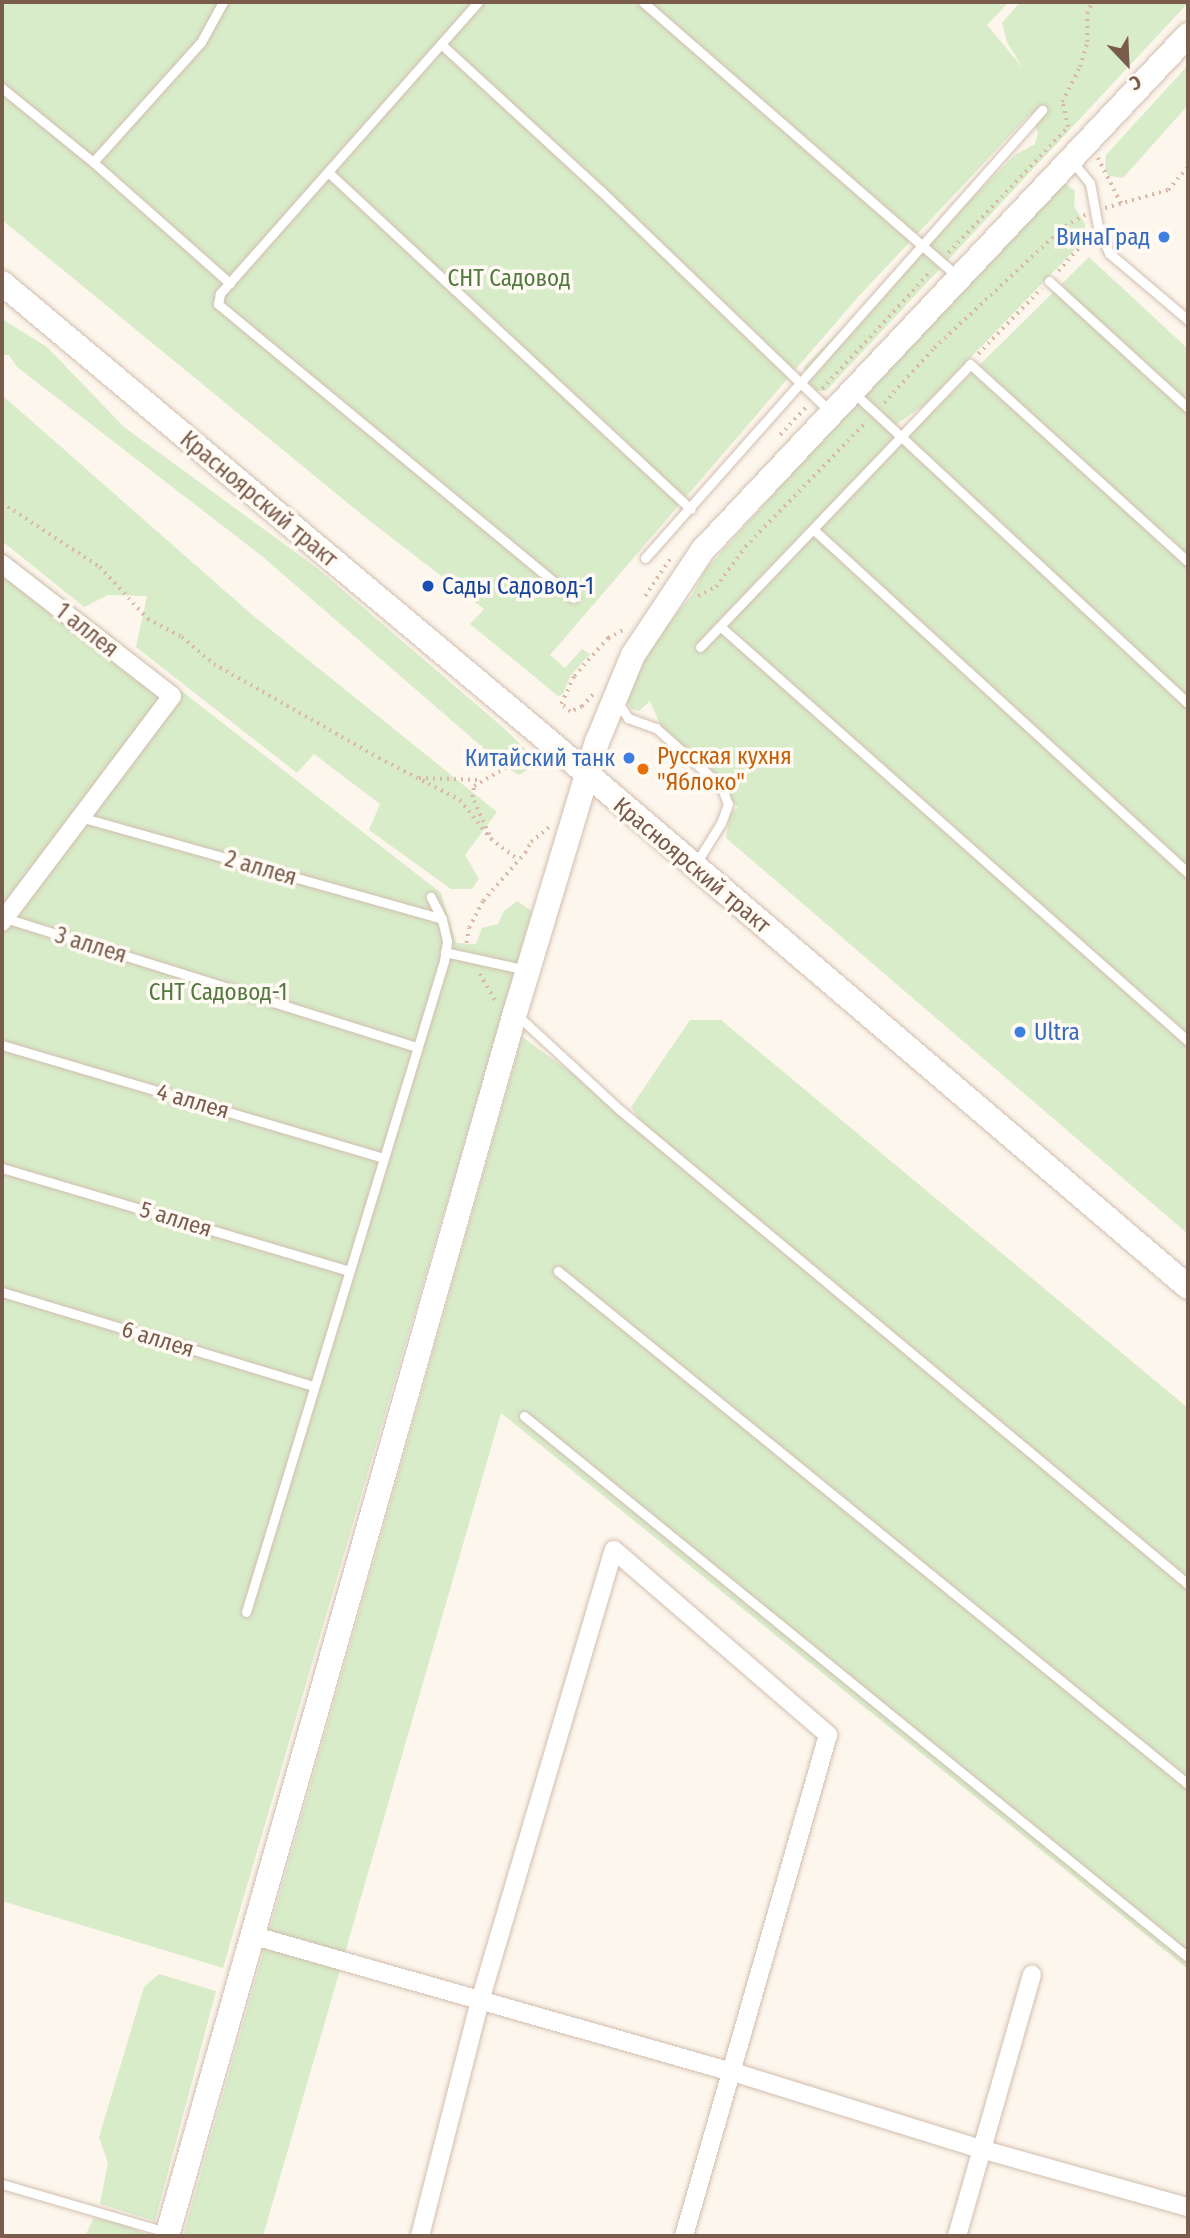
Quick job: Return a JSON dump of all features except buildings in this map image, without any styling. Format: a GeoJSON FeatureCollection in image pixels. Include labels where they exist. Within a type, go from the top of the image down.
{"type":"FeatureCollection","features":[{"type":"Feature","properties":{"kind":"main road"},"geometry":{"type":"LineString","coordinates":[[167,2234],[586,775],[607,693],[702,551],[823,405],[852,391],[1072,161],[1188,35]]}},
{"type":"Feature","properties":{"kind":"main road","name":"Красноярский тракт"},"geometry":{"type":"LineString","coordinates":[[2,283],[694,866],[1188,1287]]}},
{"type":"Feature","properties":{"kind":"street","name":"1 аллея"},"geometry":{"type":"LineString","coordinates":[[2,564],[172,696],[80,817]]}},
{"type":"Feature","properties":{"kind":"street"},"geometry":{"type":"LineString","coordinates":[[3,920],[80,817]]}},
{"type":"Feature","properties":{"kind":"street"},"geometry":{"type":"LineString","coordinates":[[420,2236],[480,2001],[614,1550],[828,1735],[684,2236]]}},
{"type":"Feature","properties":{"kind":"street"},"geometry":{"type":"LineString","coordinates":[[251,1935],[730,2071],[981,2149],[1188,2207]]}},
{"type":"Feature","properties":{"kind":"street"},"geometry":{"type":"LineString","coordinates":[[957,2236],[1032,1975]]}},
{"type":"Feature","properties":{"kind":"lane"},"geometry":{"type":"LineString","coordinates":[[93,162],[201,42],[223,2]]}},
{"type":"Feature","properties":{"kind":"lane"},"geometry":{"type":"LineString","coordinates":[[478,2],[220,294],[219,304],[573,598]]}},
{"type":"Feature","properties":{"kind":"lane"},"geometry":{"type":"LineString","coordinates":[[643,2],[960,278]]}},
{"type":"Feature","properties":{"kind":"lane"},"geometry":{"type":"LineString","coordinates":[[441,44],[601,191],[823,405]]}},
{"type":"Feature","properties":{"kind":"lane"},"geometry":{"type":"LineString","coordinates":[[2,88],[93,162],[230,283]]}},
{"type":"Feature","properties":{"kind":"lane"},"geometry":{"type":"LineString","coordinates":[[645,558],[1042,110]]}},
{"type":"Feature","properties":{"kind":"lane"},"geometry":{"type":"LineString","coordinates":[[1072,161],[1090,183],[1098,227],[1109,253],[1188,320]]}},
{"type":"Feature","properties":{"kind":"lane"},"geometry":{"type":"LineString","coordinates":[[328,172],[691,509]]}},
{"type":"Feature","properties":{"kind":"lane"},"geometry":{"type":"LineString","coordinates":[[1049,281],[1188,408]]}},
{"type":"Feature","properties":{"kind":"lane"},"geometry":{"type":"LineString","coordinates":[[700,647],[970,364],[1188,562]]}},
{"type":"Feature","properties":{"kind":"lane"},"geometry":{"type":"LineString","coordinates":[[852,391],[1188,703]]}},
{"type":"Feature","properties":{"kind":"lane"},"geometry":{"type":"LineString","coordinates":[[814,530],[1188,873]]}},
{"type":"Feature","properties":{"kind":"lane"},"geometry":{"type":"LineString","coordinates":[[721,627],[1188,1041]]}},
{"type":"Feature","properties":{"kind":"lane"},"geometry":{"type":"LineString","coordinates":[[607,693],[628,718],[656,728],[722,786],[728,804],[721,823],[694,866]]}},
{"type":"Feature","properties":{"kind":"lane","name":"2 аллея"},"geometry":{"type":"LineString","coordinates":[[80,817],[442,919]]}},
{"type":"Feature","properties":{"kind":"lane"},"geometry":{"type":"LineString","coordinates":[[246,1612],[445,952],[447,941],[442,919],[431,897]]}},
{"type":"Feature","properties":{"kind":"lane","name":"3 аллея"},"geometry":{"type":"LineString","coordinates":[[3,920],[417,1047]]}},
{"type":"Feature","properties":{"kind":"lane"},"geometry":{"type":"LineString","coordinates":[[445,952],[529,971]]}},
{"type":"Feature","properties":{"kind":"lane"},"geometry":{"type":"LineString","coordinates":[[513,1023],[1188,1584]]}},
{"type":"Feature","properties":{"kind":"lane","name":"4 аллея"},"geometry":{"type":"LineString","coordinates":[[2,1045],[384,1158]]}},
{"type":"Feature","properties":{"kind":"lane","name":"5 аллея"},"geometry":{"type":"LineString","coordinates":[[2,1168],[349,1271]]}},
{"type":"Feature","properties":{"kind":"lane"},"geometry":{"type":"LineString","coordinates":[[558,1271],[1188,1784]]}},
{"type":"Feature","properties":{"kind":"lane","name":"6 аллея"},"geometry":{"type":"LineString","coordinates":[[2,1292],[314,1386]]}},
{"type":"Feature","properties":{"kind":"lane"},"geometry":{"type":"LineString","coordinates":[[524,1416],[1188,1957]]}},
{"type":"Feature","properties":{"kind":"lane"},"geometry":{"type":"LineString","coordinates":[[2,2184],[167,2234]]}},
{"type":"Feature","properties":{"kind":"path"},"geometry":{"type":"LineString","coordinates":[[779,436],[823,405],[940,261],[1068,127],[1062,102],[1080,67],[1087,41],[1087,14],[1092,2]]}},
{"type":"Feature","properties":{"kind":"path"},"geometry":{"type":"LineString","coordinates":[[1096,153],[1121,203]]}},
{"type":"Feature","properties":{"kind":"path"},"geometry":{"type":"LineString","coordinates":[[970,364],[1098,227]]}},
{"type":"Feature","properties":{"kind":"path"},"geometry":{"type":"LineString","coordinates":[[2,503],[100,567],[148,618],[182,637],[214,664],[460,800],[491,839],[519,860]]}},
{"type":"Feature","properties":{"kind":"path"},"geometry":{"type":"LineString","coordinates":[[644,598],[662,567],[680,547]]}},
{"type":"Feature","properties":{"kind":"path"},"geometry":{"type":"LineString","coordinates":[[619,639],[631,618]]}},
{"type":"Feature","properties":{"kind":"path"},"geometry":{"type":"LineString","coordinates":[[607,693],[570,712],[561,704],[574,676],[608,638],[625,629]]}},
{"type":"Feature","properties":{"kind":"path"},"geometry":{"type":"LineString","coordinates":[[491,839],[472,796],[474,786],[533,752]]}},
{"type":"Feature","properties":{"kind":"path"},"geometry":{"type":"LineString","coordinates":[[416,777],[483,781]]}},
{"type":"Feature","properties":{"kind":"path"},"geometry":{"type":"LineString","coordinates":[[513,1023],[466,957],[469,929],[483,901],[541,832],[553,825]]}},
{"type":"Feature","properties":{"kind":"green space","name":"СНТ Садовод"},"geometry":{"type":"Polygon","coordinates":[[[2,2],[1009,2],[987,25],[1023,68],[1007,42],[1002,23],[1020,2],[1188,3],[826,391],[816,391],[804,377],[804,367],[1015,155],[1035,144],[1038,133],[1031,113],[858,297],[550,655],[565,668],[582,649],[590,654],[571,675],[563,694],[558,696],[470,624],[484,609],[366,518],[2,220],[2,2]]]}},
{"type":"Feature","properties":{"kind":"green space"},"geometry":{"type":"Polygon","coordinates":[[[1188,65],[1188,105],[1123,178],[1109,176],[1105,170],[1106,155],[1188,65]]]}},
{"type":"Feature","properties":{"kind":"green space"},"geometry":{"type":"Polygon","coordinates":[[[1063,182],[1075,191],[1074,206],[1085,224],[1085,239],[926,404],[898,423],[896,437],[687,654],[1089,257],[1188,349],[1188,1234],[726,838],[730,814],[738,807],[668,743],[650,701],[639,711],[631,709],[625,695],[655,639],[692,595],[705,570],[1054,184],[1063,182]]]}},
{"type":"Feature","properties":{"kind":"green space"},"geometry":{"type":"Polygon","coordinates":[[[2,319],[47,347],[124,427],[317,568],[506,730],[535,759],[535,765],[519,775],[503,765],[263,557],[17,367],[9,355],[2,355],[2,319]]]}},
{"type":"Feature","properties":{"kind":"green space"},"geometry":{"type":"Polygon","coordinates":[[[2,395],[250,613],[497,812],[465,855],[479,879],[472,889],[451,889],[369,830],[380,804],[314,754],[297,773],[136,647],[147,596],[108,595],[84,607],[2,541],[2,395]]]}},
{"type":"Feature","properties":{"kind":"green space","name":"СНТ Садовод-1"},"geometry":{"type":"Polygon","coordinates":[[[2,551],[441,893],[456,943],[476,944],[482,928],[498,924],[504,911],[517,901],[532,911],[223,1968],[2,1901],[2,551]]]}},
{"type":"Feature","properties":{"kind":"green space"},"geometry":{"type":"Polygon","coordinates":[[[690,1020],[721,1020],[1188,1408],[1188,1969],[501,1413],[263,2236],[183,2236],[522,1037],[643,1124],[631,1107],[690,1020]]]}},
{"type":"Feature","properties":{"kind":"green space"},"geometry":{"type":"Polygon","coordinates":[[[159,1974],[216,1991],[155,2221],[100,2204],[108,2163],[99,2137],[144,1987],[159,1974]]]}},
{"type":"Feature","properties":{"kind":"green space"},"geometry":{"type":"Polygon","coordinates":[[[94,2218],[120,2223],[150,2236],[85,2236],[94,2218]]]}},
{"type":"Feature","properties":{"kind":"place","name":"ВинаГрад"},"geometry":{"type":"Point","coordinates":[1164,237]}},
{"type":"Feature","properties":{"kind":"place","name":"Сады Садовод-1"},"geometry":{"type":"Point","coordinates":[428,586]}},
{"type":"Feature","properties":{"kind":"place","name":"Китайский танк"},"geometry":{"type":"Point","coordinates":[629,758]}},
{"type":"Feature","properties":{"kind":"place","name":"Русская кухня \"Яблоко\""},"geometry":{"type":"Point","coordinates":[643,769]}},
{"type":"Feature","properties":{"kind":"place","name":"Ultra"},"geometry":{"type":"Point","coordinates":[1020,1032]}}]}
